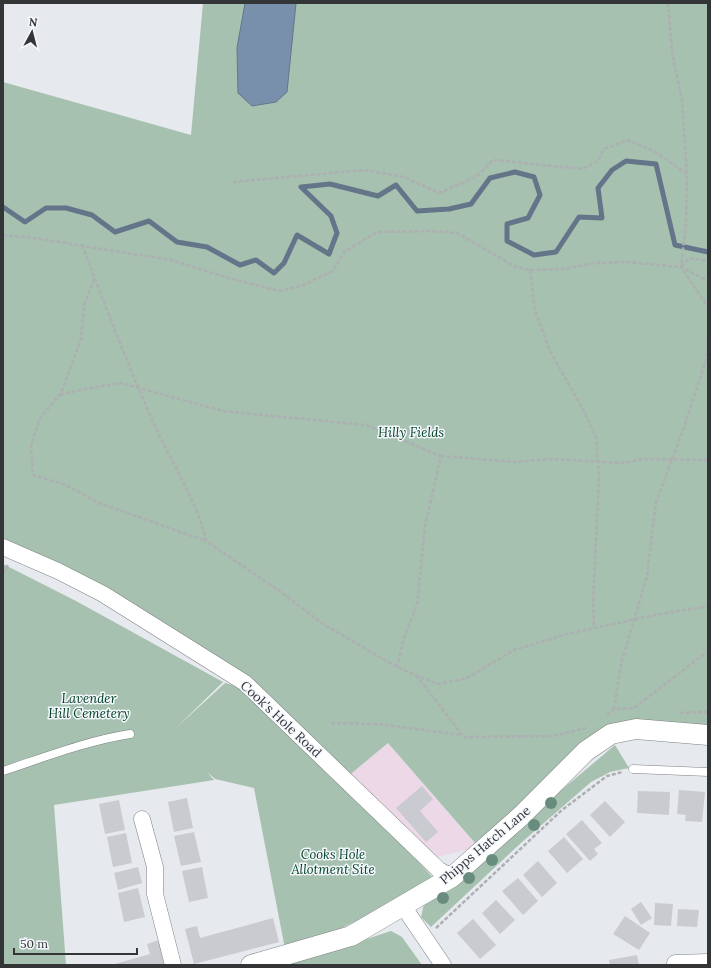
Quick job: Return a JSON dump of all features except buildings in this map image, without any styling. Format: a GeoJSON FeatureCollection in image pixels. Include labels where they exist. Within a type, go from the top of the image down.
{"type":"FeatureCollection","features":[{"type":"Feature","properties":{"kind":"street","name":"Cook's Hole Road"},"geometry":{"type":"LineString","coordinates":[[3,547],[58,571],[103,594],[245,683],[440,870],[452,877]]}},
{"type":"Feature","properties":{"kind":"street","name":"Phipps Hatch Lane"},"geometry":{"type":"LineString","coordinates":[[251,965],[351,936],[452,877],[521,816],[586,751],[611,734],[636,729],[708,735]]}},
{"type":"Feature","properties":{"kind":"street"},"geometry":{"type":"LineString","coordinates":[[142,819],[156,868],[155,894],[173,965]]}},
{"type":"Feature","properties":{"kind":"street"},"geometry":{"type":"LineString","coordinates":[[404,906],[443,965]]}},
{"type":"Feature","properties":{"kind":"street"},"geometry":{"type":"LineString","coordinates":[[675,963],[708,962]]}},
{"type":"Feature","properties":{"kind":"lane"},"geometry":{"type":"LineString","coordinates":[[3,771],[67,749],[106,738],[130,734]]}},
{"type":"Feature","properties":{"kind":"lane"},"geometry":{"type":"LineString","coordinates":[[633,769],[708,772]]}},
{"type":"Feature","properties":{"kind":"path"},"geometry":{"type":"LineString","coordinates":[[668,3],[672,52],[682,100],[687,174],[686,223],[681,267],[708,307]]}},
{"type":"Feature","properties":{"kind":"path"},"geometry":{"type":"LineString","coordinates":[[233,182],[364,170],[404,177],[439,193],[476,176],[493,160],[582,169],[598,161],[604,149],[628,140],[654,151],[687,174]]}},
{"type":"Feature","properties":{"kind":"path"},"geometry":{"type":"LineString","coordinates":[[3,235],[82,245],[171,260],[232,279],[279,291],[301,286],[333,270],[344,252],[377,232],[432,231],[457,233],[514,266],[530,270],[563,269],[596,263],[627,262],[681,267],[708,281]]}},
{"type":"Feature","properties":{"kind":"path"},"geometry":{"type":"LineString","coordinates":[[82,245],[138,388],[201,520],[206,541]]}},
{"type":"Feature","properties":{"kind":"path"},"geometry":{"type":"LineString","coordinates":[[681,267],[690,258],[708,261]]}},
{"type":"Feature","properties":{"kind":"path"},"geometry":{"type":"LineString","coordinates":[[530,270],[535,311],[550,351],[585,413],[596,438],[599,477],[593,603],[594,628]]}},
{"type":"Feature","properties":{"kind":"path"},"geometry":{"type":"LineString","coordinates":[[95,279],[84,306],[81,339],[60,395],[40,418],[31,445],[33,475],[66,486],[99,503],[206,541],[281,592],[323,624],[397,667],[437,684],[467,678],[514,650],[594,628],[708,606]]}},
{"type":"Feature","properties":{"kind":"path"},"geometry":{"type":"LineString","coordinates":[[614,709],[622,664],[647,576],[656,502],[707,356],[708,334]]}},
{"type":"Feature","properties":{"kind":"path"},"geometry":{"type":"LineString","coordinates":[[60,395],[84,388],[121,383],[222,410],[366,425],[441,456],[513,462],[551,459],[622,463],[643,459],[708,460]]}},
{"type":"Feature","properties":{"kind":"path"},"geometry":{"type":"LineString","coordinates":[[397,667],[404,638],[418,605],[425,526],[441,456]]}},
{"type":"Feature","properties":{"kind":"path"},"geometry":{"type":"LineString","coordinates":[[3,574],[6,568]]}},
{"type":"Feature","properties":{"kind":"path"},"geometry":{"type":"LineString","coordinates":[[415,674],[463,735]]}},
{"type":"Feature","properties":{"kind":"path"},"geometry":{"type":"LineString","coordinates":[[330,723],[378,724],[463,735],[464,737],[553,736],[588,728]]}},
{"type":"Feature","properties":{"kind":"path"},"geometry":{"type":"LineString","coordinates":[[433,930],[562,810],[607,776],[633,769]]}},
{"type":"Feature","properties":{"kind":"shaded area"},"geometry":{"type":"Polygon","coordinates":[[[388,743],[478,847],[433,858],[347,777],[388,743]]]}},
{"type":"Feature","properties":{"kind":"green space","name":"Hilly Fields"},"geometry":{"type":"Polygon","coordinates":[[[203,3],[708,3],[708,726],[609,738],[532,815],[615,745],[629,768],[610,772],[591,782],[522,842],[431,927],[421,917],[424,904],[482,851],[388,743],[347,777],[247,680],[3,544],[3,82],[191,135],[203,3]]]}},
{"type":"Feature","properties":{"kind":"green space","name":"Lavender Hill Cemetery"},"geometry":{"type":"Polygon","coordinates":[[[3,564],[76,601],[223,682],[176,728],[225,683],[244,688],[367,806],[438,883],[286,954],[254,788],[215,779],[207,772],[214,780],[54,805],[66,965],[3,965],[3,564]]]}},
{"type":"Feature","properties":{"kind":"green space"},"geometry":{"type":"Polygon","coordinates":[[[391,931],[402,937],[422,965],[288,965],[391,931]]]}},
{"type":"Feature","properties":{"kind":"water"},"geometry":{"type":"Polygon","coordinates":[[[245,3],[296,3],[287,92],[276,102],[252,106],[238,93],[237,48],[245,3]]]}},
{"type":"Feature","properties":{"kind":"waterway"},"geometry":{"type":"LineString","coordinates":[[3,207],[25,222],[46,208],[66,208],[92,215],[115,232],[149,221],[177,242],[207,247],[240,265],[256,260],[274,273],[284,263],[297,235],[329,254],[337,233],[331,216],[301,187],[330,184],[378,196],[396,185],[417,211],[449,209],[471,204],[490,178],[515,172],[534,177],[540,195],[528,218],[507,224],[507,241],[534,255],[556,252],[579,217],[602,218],[598,188],[612,170],[626,161],[656,164],[675,245],[708,252]]}},
{"type":"Feature","properties":{"kind":"park label","name":"Cooks Hole Allotment Site"},"geometry":{"type":"Point","coordinates":[333,862]}}]}
